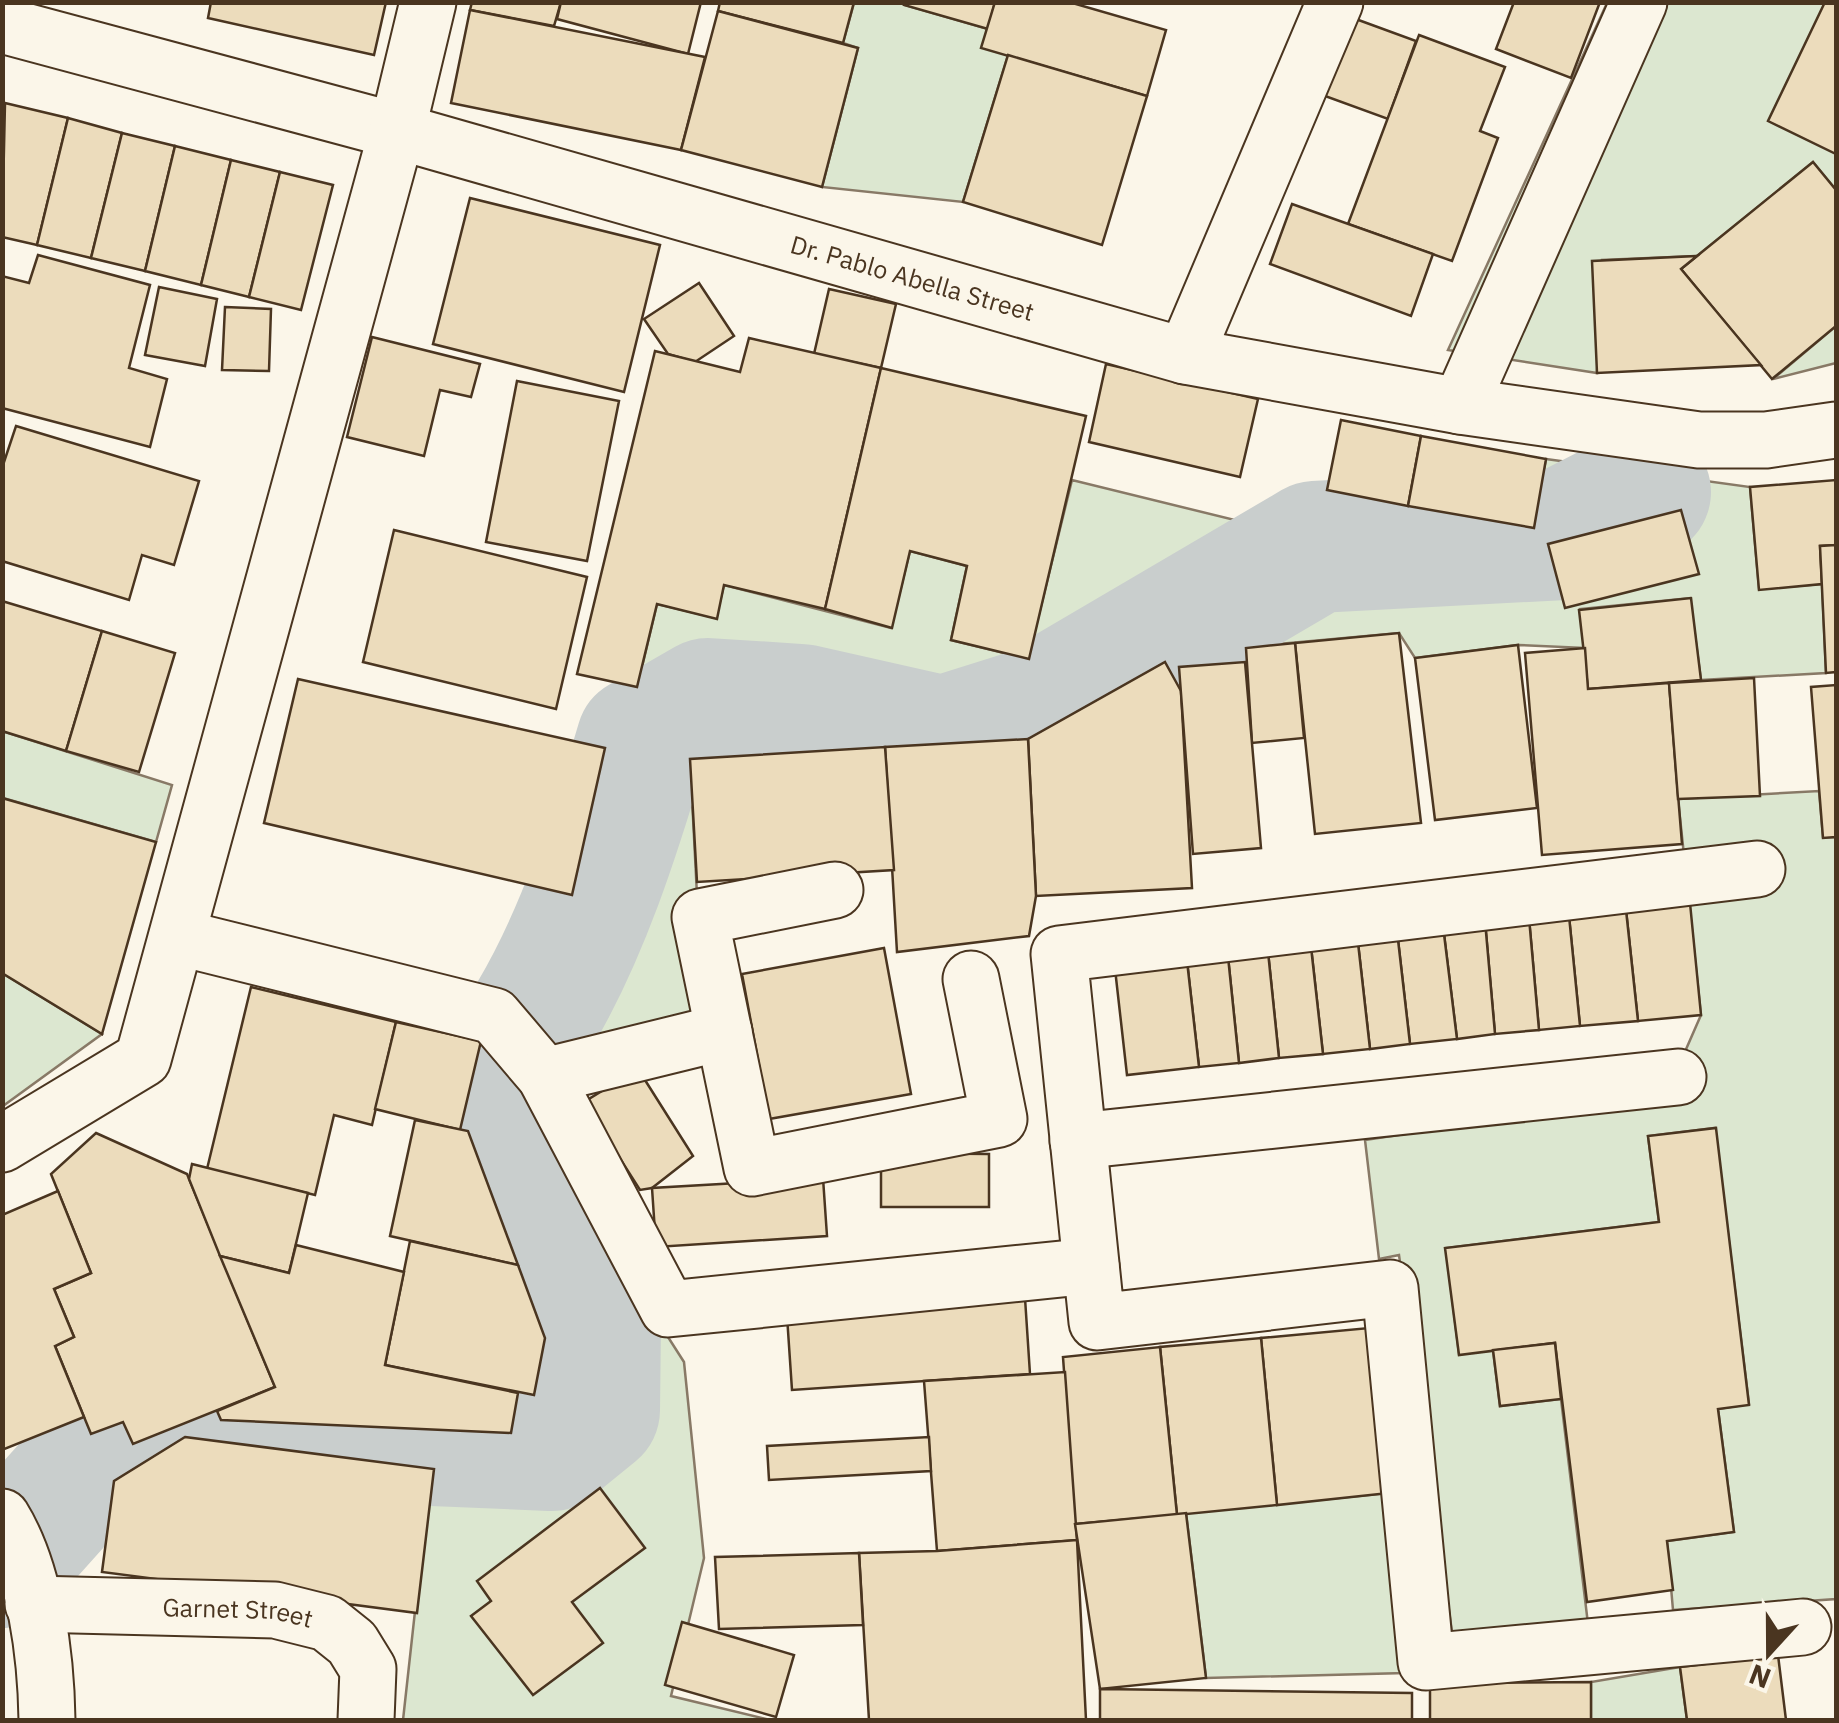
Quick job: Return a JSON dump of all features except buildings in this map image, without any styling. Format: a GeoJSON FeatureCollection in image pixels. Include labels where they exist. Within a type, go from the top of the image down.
{"type":"FeatureCollection","features":[{"type":"Feature","properties":{"kind":"street"},"geometry":{"type":"LineString","coordinates":[[2,1144],[143,1059],[397,131],[428,2]]}},
{"type":"Feature","properties":{"kind":"street"},"geometry":{"type":"LineString","coordinates":[[1185,356],[1335,2]]}},
{"type":"Feature","properties":{"kind":"street"},"geometry":{"type":"LineString","coordinates":[[1460,406],[1638,2]]}},
{"type":"Feature","properties":{"kind":"street","name":"Dr. Pablo Abella Street"},"geometry":{"type":"LineString","coordinates":[[2,25],[397,131],[1185,356],[1460,406],[1699,440],[1766,440],[1836,430]]}},
{"type":"Feature","properties":{"kind":"street"},"geometry":{"type":"LineString","coordinates":[[1757,869],[1059,954],[1097,1322],[1390,1288],[1426,1662],[1803,1627]]}},
{"type":"Feature","properties":{"kind":"street"},"geometry":{"type":"LineString","coordinates":[[835,890],[700,917],[752,1168],[998,1119],[971,979]]}},
{"type":"Feature","properties":{"kind":"street"},"geometry":{"type":"LineString","coordinates":[[177,938],[494,1016],[545,1076],[668,1309],[1091,1266]]}},
{"type":"Feature","properties":{"kind":"street"},"geometry":{"type":"LineString","coordinates":[[545,1076],[724,1032]]}},
{"type":"Feature","properties":{"kind":"street"},"geometry":{"type":"LineString","coordinates":[[1078,1141],[1678,1077]]}},
{"type":"Feature","properties":{"kind":"street"},"geometry":{"type":"LineString","coordinates":[[4,1520],[29,1590],[46,1663],[46,1720]]}},
{"type":"Feature","properties":{"kind":"street","name":"Garnet Street"},"geometry":{"type":"LineString","coordinates":[[29,1590],[275,1610],[327,1623],[352,1643],[368,1669],[366,1720]]}},
{"type":"Feature","properties":{"kind":"green space"},"geometry":{"type":"Polygon","coordinates":[[[854,3],[905,3],[988,29],[1008,55],[963,202],[822,187],[858,48],[843,43],[854,3]]]}},
{"type":"Feature","properties":{"kind":"green space"},"geometry":{"type":"Polygon","coordinates":[[[1607,3],[1836,3],[1836,190],[1813,162],[1697,256],[1602,260],[1597,373],[1448,350],[1607,3]]]}},
{"type":"Feature","properties":{"kind":"green space"},"geometry":{"type":"Polygon","coordinates":[[[1836,326],[1836,363],[1773,379],[1836,326]]]}},
{"type":"Feature","properties":{"kind":"green space"},"geometry":{"type":"Polygon","coordinates":[[[1546,459],[1750,487],[1759,589],[1822,584],[1826,673],[1701,680],[1690,598],[1580,609],[1585,648],[1518,645],[1415,658],[1399,633],[1178,653],[1043,735],[690,759],[703,1012],[590,1088],[551,1154],[684,1362],[704,1558],[671,1696],[770,1720],[403,1720],[435,1430],[543,1419],[545,1338],[458,1106],[520,993],[544,891],[572,895],[637,688],[657,604],[716,618],[724,585],[891,628],[910,551],[967,566],[951,640],[1028,659],[1072,480],[1263,527],[1327,490],[1533,528],[1546,459]]]}},
{"type":"Feature","properties":{"kind":"green space"},"geometry":{"type":"Polygon","coordinates":[[[2,731],[172,785],[156,842],[3,798],[2,731]]]}},
{"type":"Feature","properties":{"kind":"green space"},"geometry":{"type":"Polygon","coordinates":[[[1819,791],[1823,837],[1836,837],[1836,1599],[1673,1610],[1667,1541],[1734,1532],[1718,1409],[1749,1404],[1715,1128],[1648,1136],[1659,1222],[1446,1248],[1459,1354],[1493,1350],[1500,1406],[1561,1399],[1588,1624],[1452,1632],[1399,1255],[1379,1259],[1365,1140],[1666,1095],[1701,1015],[1678,799],[1819,791]]]}},
{"type":"Feature","properties":{"kind":"green space"},"geometry":{"type":"Polygon","coordinates":[[[2,973],[102,1034],[3,1106],[2,1106],[2,973]]]}},
{"type":"Feature","properties":{"kind":"green space"},"geometry":{"type":"Polygon","coordinates":[[[1389,1493],[1405,1673],[1206,1678],[1186,1513],[1389,1493]]]}},
{"type":"Feature","properties":{"kind":"green space"},"geometry":{"type":"Polygon","coordinates":[[[1680,1667],[1687,1720],[1591,1720],[1591,1682],[1680,1667]]]}},
{"type":"Feature","properties":{"kind":"waterway"},"geometry":{"type":"LineString","coordinates":[[534,1016],[583,917],[642,742],[708,704],[801,710],[943,742],[1029,715],[1315,547],[1563,534],[1645,492]]}},
{"type":"Feature","properties":{"kind":"waterway"},"geometry":{"type":"LineString","coordinates":[[2,1562],[88,1466],[191,1430],[551,1445],[594,1410],[595,1323],[523,1151],[514,1089]]}}]}
